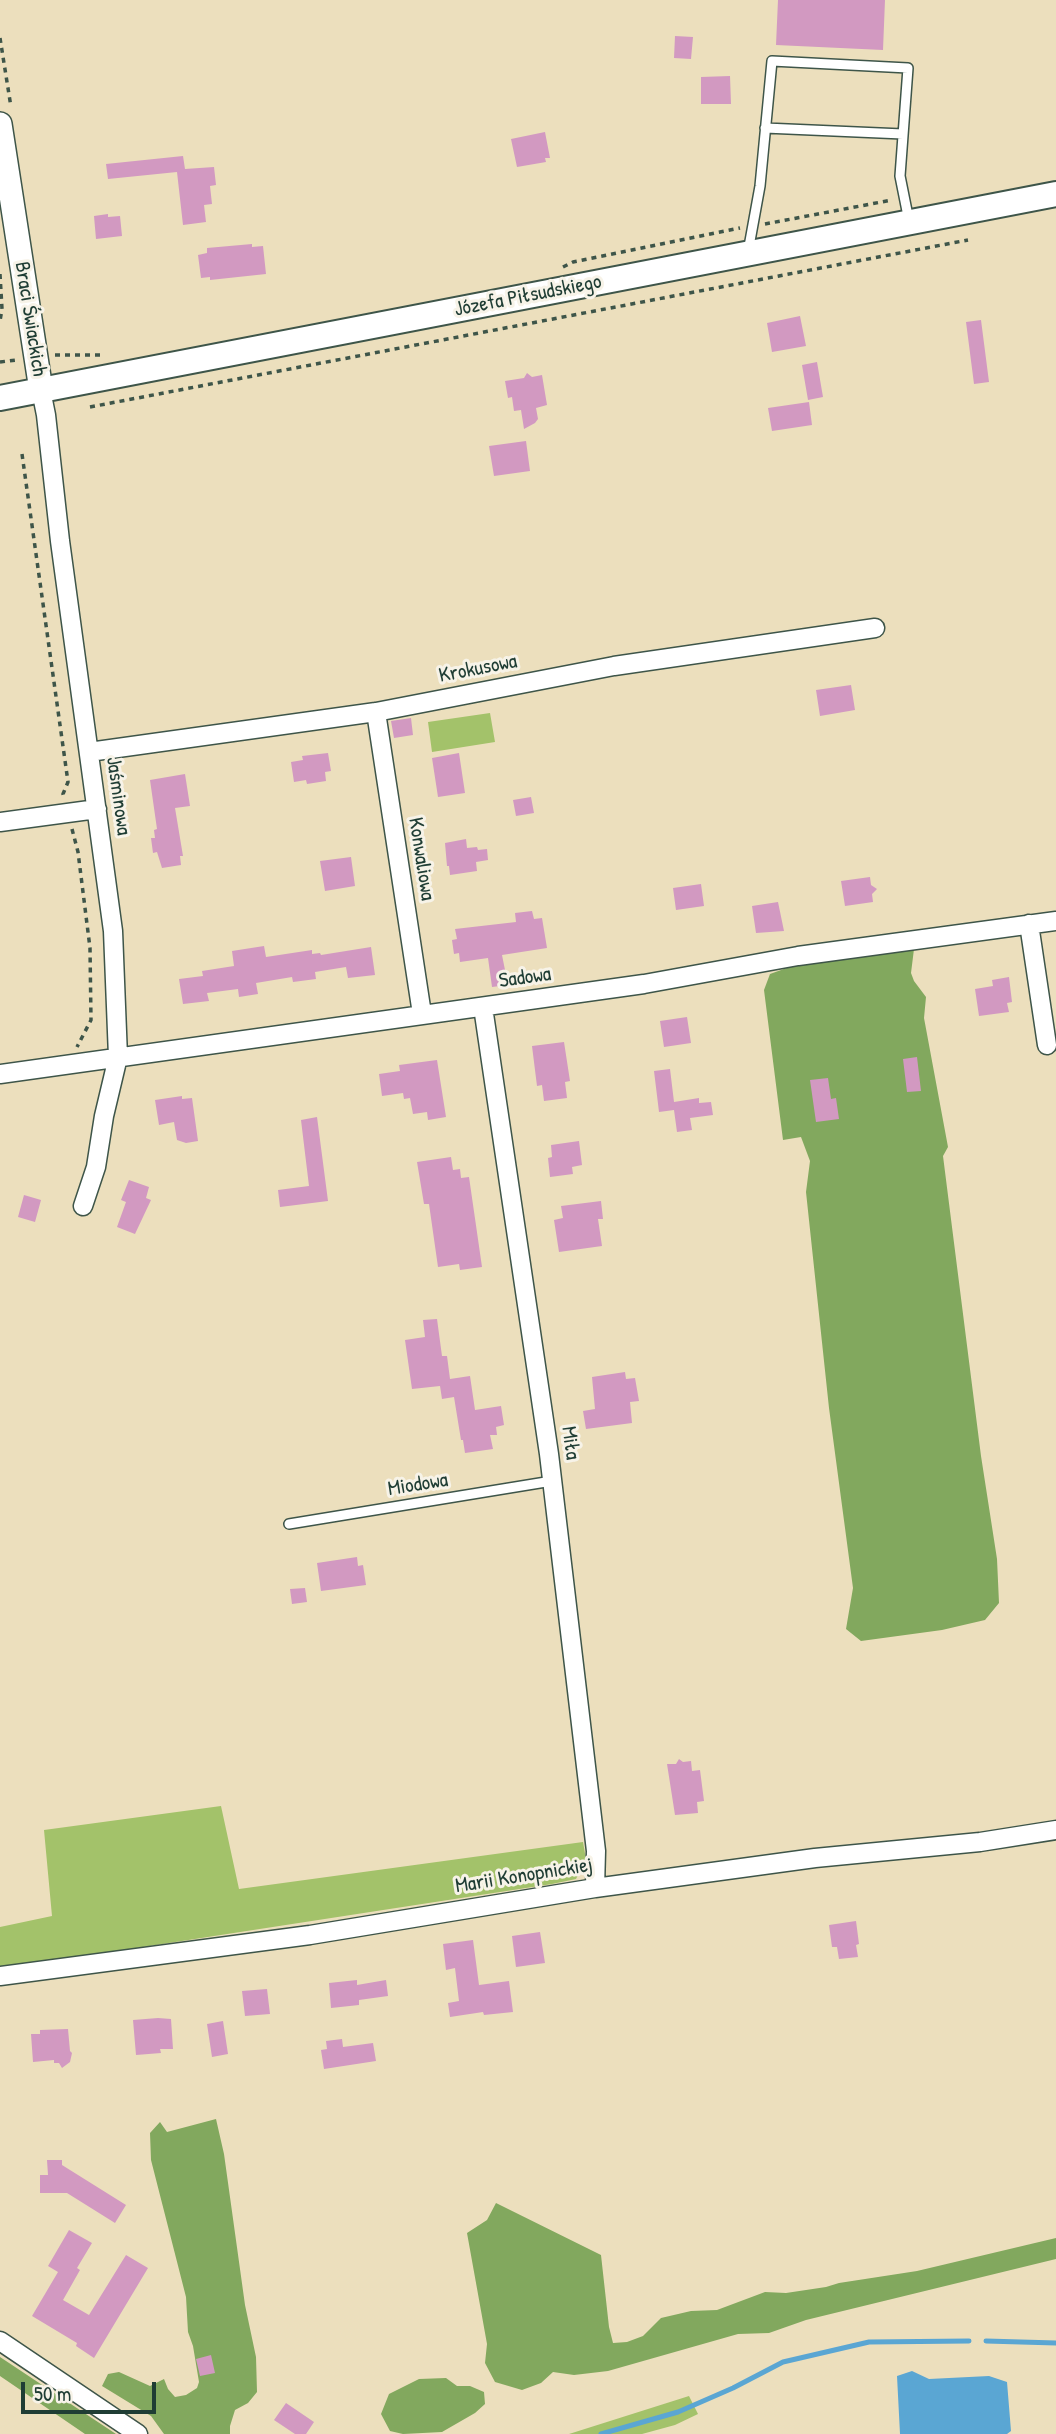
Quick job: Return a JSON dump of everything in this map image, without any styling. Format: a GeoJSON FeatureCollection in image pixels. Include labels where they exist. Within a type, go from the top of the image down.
{"type":"FeatureCollection","features":[{"type":"Feature","properties":{"kind":"main road","name":"Józefa Piłsudskiego"},"geometry":{"type":"LineString","coordinates":[[0,398],[1056,194]]}},
{"type":"Feature","properties":{"kind":"street","name":"Braci Świackich"},"geometry":{"type":"LineString","coordinates":[[0,124],[41,390]]}},
{"type":"Feature","properties":{"kind":"street","name":"Jaśminowa"},"geometry":{"type":"LineString","coordinates":[[41,390],[113,931],[118,1057],[96,1167],[83,1206]]}},
{"type":"Feature","properties":{"kind":"street","name":"Krokusowa"},"geometry":{"type":"LineString","coordinates":[[89,752],[376,712],[614,666],[875,628]]}},
{"type":"Feature","properties":{"kind":"street","name":"Konwaliowa"},"geometry":{"type":"LineString","coordinates":[[376,712],[422,1014]]}},
{"type":"Feature","properties":{"kind":"street"},"geometry":{"type":"LineString","coordinates":[[0,822],[97,809]]}},
{"type":"Feature","properties":{"kind":"street","name":"Sadowa"},"geometry":{"type":"LineString","coordinates":[[0,1074],[644,984],[798,956],[1056,921]]}},
{"type":"Feature","properties":{"kind":"street"},"geometry":{"type":"LineString","coordinates":[[1029,924],[1047,1045]]}},
{"type":"Feature","properties":{"kind":"street","name":"Miła"},"geometry":{"type":"LineString","coordinates":[[483,1007],[552,1481],[596,1851],[594,1888]]}},
{"type":"Feature","properties":{"kind":"street","name":"Marii Konopnickiej"},"geometry":{"type":"LineString","coordinates":[[0,1976],[310,1935],[594,1888],[816,1858],[980,1842],[1056,1830]]}},
{"type":"Feature","properties":{"kind":"street"},"geometry":{"type":"LineString","coordinates":[[0,2341],[138,2434]]}},
{"type":"Feature","properties":{"kind":"lane"},"geometry":{"type":"LineString","coordinates":[[747,254],[760,186],[772,61],[908,68],[900,176],[909,223]]}},
{"type":"Feature","properties":{"kind":"lane"},"geometry":{"type":"LineString","coordinates":[[765,128],[903,134]]}},
{"type":"Feature","properties":{"kind":"lane","name":"Miodowa"},"geometry":{"type":"LineString","coordinates":[[289,1524],[552,1481]]}},
{"type":"Feature","properties":{"kind":"path"},"geometry":{"type":"LineString","coordinates":[[90,407],[968,240]]}},
{"type":"Feature","properties":{"kind":"path"},"geometry":{"type":"LineString","coordinates":[[0,274],[0,321]]}},
{"type":"Feature","properties":{"kind":"path"},"geometry":{"type":"LineString","coordinates":[[22,454],[68,782],[63,794],[78,850],[90,948],[91,1020],[77,1046],[79,1062]]}},
{"type":"Feature","properties":{"kind":"green space"},"geometry":{"type":"Polygon","coordinates":[[[490,713],[495,742],[432,752],[428,722],[490,713]]]}},
{"type":"Feature","properties":{"kind":"green space"},"geometry":{"type":"Polygon","coordinates":[[[914,949],[911,973],[926,997],[924,1018],[948,1147],[943,1156],[981,1456],[997,1559],[999,1603],[985,1620],[942,1630],[861,1641],[846,1629],[853,1588],[829,1408],[806,1192],[810,1161],[801,1137],[783,1140],[764,990],[770,974],[795,965],[914,949]]]}},
{"type":"Feature","properties":{"kind":"green space"},"geometry":{"type":"Polygon","coordinates":[[[221,1806],[239,1889],[583,1842],[586,1859],[576,1879],[552,1884],[0,1969],[0,1927],[52,1916],[44,1830],[221,1806]]]}},
{"type":"Feature","properties":{"kind":"green space"},"geometry":{"type":"Polygon","coordinates":[[[216,2119],[224,2154],[245,2305],[256,2357],[257,2392],[248,2403],[235,2410],[230,2434],[164,2434],[151,2416],[102,2386],[108,2374],[119,2372],[150,2386],[164,2379],[175,2397],[186,2395],[197,2388],[199,2382],[188,2332],[186,2297],[151,2160],[150,2133],[160,2122],[167,2132],[216,2119]]]}},
{"type":"Feature","properties":{"kind":"green space"},"geometry":{"type":"Polygon","coordinates":[[[496,2203],[601,2255],[613,2343],[627,2342],[643,2336],[661,2318],[691,2311],[717,2310],[765,2292],[786,2293],[917,2271],[1056,2238],[1056,2259],[806,2320],[769,2333],[738,2334],[608,2371],[574,2375],[553,2372],[541,2383],[522,2390],[495,2382],[485,2363],[487,2344],[467,2233],[487,2220],[496,2203]]]}},
{"type":"Feature","properties":{"kind":"green space"},"geometry":{"type":"Polygon","coordinates":[[[0,2357],[116,2434],[85,2434],[0,2376],[0,2357]]]}},
{"type":"Feature","properties":{"kind":"green space"},"geometry":{"type":"Polygon","coordinates":[[[446,2378],[457,2386],[470,2386],[484,2392],[485,2404],[442,2432],[403,2434],[390,2431],[381,2414],[389,2394],[419,2379],[446,2378]]]}},
{"type":"Feature","properties":{"kind":"green space"},"geometry":{"type":"Polygon","coordinates":[[[689,2396],[698,2414],[675,2425],[642,2434],[569,2434],[689,2396]]]}},
{"type":"Feature","properties":{"kind":"water"},"geometry":{"type":"Polygon","coordinates":[[[912,2371],[929,2379],[989,2376],[1007,2382],[1011,2431],[1007,2434],[900,2434],[897,2376],[912,2371]]]}},
{"type":"Feature","properties":{"kind":"building"},"geometry":{"type":"Polygon","coordinates":[[[778,0],[885,0],[883,50],[776,45],[778,0]]]}},
{"type":"Feature","properties":{"kind":"building"},"geometry":{"type":"Polygon","coordinates":[[[675,36],[693,37],[691,59],[674,58],[675,36]]]}},
{"type":"Feature","properties":{"kind":"building"},"geometry":{"type":"Polygon","coordinates":[[[730,76],[731,104],[701,104],[701,77],[730,76]]]}},
{"type":"Feature","properties":{"kind":"building"},"geometry":{"type":"Polygon","coordinates":[[[545,132],[550,158],[545,158],[546,162],[517,167],[511,139],[545,132]]]}},
{"type":"Feature","properties":{"kind":"building"},"geometry":{"type":"Polygon","coordinates":[[[183,156],[185,169],[214,167],[216,185],[210,186],[212,204],[204,205],[206,222],[183,225],[177,172],[108,179],[106,164],[183,156]]]}},
{"type":"Feature","properties":{"kind":"building"},"geometry":{"type":"Polygon","coordinates":[[[108,214],[108,217],[120,216],[122,236],[96,239],[94,216],[108,214]]]}},
{"type":"Feature","properties":{"kind":"building"},"geometry":{"type":"Polygon","coordinates":[[[252,244],[252,247],[263,246],[266,274],[210,280],[210,277],[201,278],[198,255],[207,253],[207,248],[252,244]]]}},
{"type":"Feature","properties":{"kind":"building"},"geometry":{"type":"Polygon","coordinates":[[[800,316],[806,346],[772,352],[767,323],[800,316]]]}},
{"type":"Feature","properties":{"kind":"building"},"geometry":{"type":"Polygon","coordinates":[[[981,320],[989,382],[974,384],[966,322],[981,320]]]}},
{"type":"Feature","properties":{"kind":"building"},"geometry":{"type":"Polygon","coordinates":[[[817,362],[823,397],[808,400],[802,365],[817,362]]]}},
{"type":"Feature","properties":{"kind":"building"},"geometry":{"type":"Polygon","coordinates":[[[527,373],[532,377],[542,375],[547,405],[536,408],[538,419],[524,429],[521,410],[514,411],[512,397],[508,398],[505,381],[524,378],[527,373]]]}},
{"type":"Feature","properties":{"kind":"building"},"geometry":{"type":"Polygon","coordinates":[[[809,402],[812,425],[772,431],[768,408],[809,402]]]}},
{"type":"Feature","properties":{"kind":"building"},"geometry":{"type":"Polygon","coordinates":[[[526,441],[530,471],[494,476],[489,446],[526,441]]]}},
{"type":"Feature","properties":{"kind":"building"},"geometry":{"type":"Polygon","coordinates":[[[851,685],[855,710],[820,716],[816,690],[851,685]]]}},
{"type":"Feature","properties":{"kind":"building"},"geometry":{"type":"Polygon","coordinates":[[[411,718],[413,735],[394,738],[391,721],[411,718]]]}},
{"type":"Feature","properties":{"kind":"building"},"geometry":{"type":"Polygon","coordinates":[[[328,753],[331,771],[325,772],[326,781],[307,784],[306,780],[294,782],[291,762],[303,760],[302,756],[328,753]]]}},
{"type":"Feature","properties":{"kind":"building"},"geometry":{"type":"Polygon","coordinates":[[[459,753],[465,793],[438,797],[432,758],[459,753]]]}},
{"type":"Feature","properties":{"kind":"building"},"geometry":{"type":"Polygon","coordinates":[[[185,774],[190,806],[175,808],[183,856],[180,856],[181,865],[162,868],[157,852],[153,853],[151,838],[155,838],[154,830],[157,829],[150,780],[185,774]]]}},
{"type":"Feature","properties":{"kind":"building"},"geometry":{"type":"Polygon","coordinates":[[[531,797],[534,813],[516,816],[513,800],[531,797]]]}},
{"type":"Feature","properties":{"kind":"building"},"geometry":{"type":"Polygon","coordinates":[[[466,839],[467,848],[487,849],[488,860],[476,862],[477,871],[450,875],[445,843],[466,839]]]}},
{"type":"Feature","properties":{"kind":"building"},"geometry":{"type":"Polygon","coordinates":[[[351,857],[355,886],[325,891],[320,861],[351,857]]]}},
{"type":"Feature","properties":{"kind":"building"},"geometry":{"type":"Polygon","coordinates":[[[870,877],[871,885],[877,889],[872,894],[873,902],[845,906],[841,881],[870,877]]]}},
{"type":"Feature","properties":{"kind":"building"},"geometry":{"type":"Polygon","coordinates":[[[701,884],[704,906],[676,910],[673,888],[701,884]]]}},
{"type":"Feature","properties":{"kind":"building"},"geometry":{"type":"Polygon","coordinates":[[[778,902],[784,931],[756,933],[752,906],[778,902]]]}},
{"type":"Feature","properties":{"kind":"building"},"geometry":{"type":"Polygon","coordinates":[[[532,911],[534,919],[542,918],[547,948],[502,955],[508,985],[492,987],[488,958],[460,962],[459,953],[454,954],[452,940],[457,939],[455,929],[516,922],[515,913],[532,911]]]}},
{"type":"Feature","properties":{"kind":"building"},"geometry":{"type":"Polygon","coordinates":[[[264,946],[266,957],[312,950],[312,954],[321,955],[371,947],[375,975],[348,978],[346,967],[315,972],[316,979],[293,982],[292,977],[256,983],[258,994],[239,997],[238,989],[207,993],[209,1001],[183,1004],[179,979],[203,976],[202,971],[234,966],[232,951],[264,946]]]}},
{"type":"Feature","properties":{"kind":"building"},"geometry":{"type":"Polygon","coordinates":[[[1009,977],[1012,1002],[1007,1003],[1009,1012],[979,1016],[975,989],[993,986],[992,980],[1009,977]]]}},
{"type":"Feature","properties":{"kind":"building"},"geometry":{"type":"Polygon","coordinates":[[[687,1017],[691,1043],[664,1047],[660,1021],[687,1017]]]}},
{"type":"Feature","properties":{"kind":"building"},"geometry":{"type":"Polygon","coordinates":[[[564,1042],[570,1081],[565,1082],[567,1098],[544,1101],[542,1085],[537,1086],[532,1046],[564,1042]]]}},
{"type":"Feature","properties":{"kind":"building"},"geometry":{"type":"Polygon","coordinates":[[[917,1057],[921,1091],[907,1092],[903,1059],[917,1057]]]}},
{"type":"Feature","properties":{"kind":"building"},"geometry":{"type":"Polygon","coordinates":[[[437,1060],[446,1117],[428,1120],[427,1112],[413,1114],[410,1098],[404,1099],[403,1093],[382,1096],[379,1074],[400,1071],[399,1065],[437,1060]]]}},
{"type":"Feature","properties":{"kind":"building"},"geometry":{"type":"Polygon","coordinates":[[[670,1069],[674,1102],[699,1098],[699,1103],[711,1102],[713,1115],[690,1118],[692,1130],[677,1132],[674,1110],[659,1112],[654,1071],[670,1069]]]}},
{"type":"Feature","properties":{"kind":"building"},"geometry":{"type":"Polygon","coordinates":[[[828,1078],[831,1099],[836,1098],[839,1119],[816,1122],[810,1080],[828,1078]]]}},
{"type":"Feature","properties":{"kind":"building"},"geometry":{"type":"Polygon","coordinates":[[[182,1096],[182,1099],[192,1098],[198,1141],[186,1143],[177,1140],[174,1122],[159,1125],[155,1100],[182,1096]]]}},
{"type":"Feature","properties":{"kind":"building"},"geometry":{"type":"Polygon","coordinates":[[[317,1117],[328,1201],[280,1207],[278,1190],[309,1186],[301,1120],[317,1117]]]}},
{"type":"Feature","properties":{"kind":"building"},"geometry":{"type":"Polygon","coordinates":[[[579,1141],[582,1165],[572,1167],[573,1174],[550,1177],[548,1158],[552,1157],[551,1145],[579,1141]]]}},
{"type":"Feature","properties":{"kind":"building"},"geometry":{"type":"Polygon","coordinates":[[[451,1157],[453,1170],[460,1169],[461,1178],[469,1177],[482,1267],[460,1270],[459,1264],[438,1267],[429,1204],[424,1204],[417,1162],[451,1157]]]}},
{"type":"Feature","properties":{"kind":"building"},"geometry":{"type":"Polygon","coordinates":[[[129,1180],[149,1187],[146,1198],[151,1200],[135,1234],[117,1227],[126,1202],[121,1200],[129,1180]]]}},
{"type":"Feature","properties":{"kind":"building"},"geometry":{"type":"Polygon","coordinates":[[[24,1195],[41,1200],[35,1222],[18,1217],[24,1195]]]}},
{"type":"Feature","properties":{"kind":"building"},"geometry":{"type":"Polygon","coordinates":[[[601,1201],[603,1219],[598,1219],[602,1246],[559,1252],[554,1220],[563,1218],[561,1206],[601,1201]]]}},
{"type":"Feature","properties":{"kind":"building"},"geometry":{"type":"Polygon","coordinates":[[[437,1319],[442,1356],[447,1356],[450,1379],[470,1376],[475,1410],[501,1406],[504,1425],[496,1427],[497,1435],[490,1435],[493,1449],[465,1453],[454,1397],[442,1399],[440,1386],[412,1389],[405,1340],[425,1337],[423,1320],[437,1319]]]}},
{"type":"Feature","properties":{"kind":"building"},"geometry":{"type":"Polygon","coordinates":[[[625,1372],[626,1379],[635,1378],[639,1401],[630,1402],[632,1423],[586,1429],[583,1411],[595,1409],[592,1377],[625,1372]]]}},
{"type":"Feature","properties":{"kind":"building"},"geometry":{"type":"Polygon","coordinates":[[[357,1557],[358,1566],[363,1565],[366,1585],[321,1591],[317,1563],[357,1557]]]}},
{"type":"Feature","properties":{"kind":"building"},"geometry":{"type":"Polygon","coordinates":[[[305,1588],[307,1602],[292,1604],[290,1589],[305,1588]]]}},
{"type":"Feature","properties":{"kind":"building"},"geometry":{"type":"Polygon","coordinates":[[[679,1759],[683,1762],[691,1761],[692,1771],[700,1770],[704,1801],[697,1802],[698,1813],[675,1815],[667,1764],[676,1764],[679,1759]]]}},
{"type":"Feature","properties":{"kind":"building"},"geometry":{"type":"Polygon","coordinates":[[[856,1921],[858,1957],[839,1959],[837,1947],[832,1947],[829,1925],[856,1921]]]}},
{"type":"Feature","properties":{"kind":"building"},"geometry":{"type":"Polygon","coordinates":[[[540,1932],[545,1963],[516,1967],[512,1936],[540,1932]]]}},
{"type":"Feature","properties":{"kind":"building"},"geometry":{"type":"Polygon","coordinates":[[[473,1940],[479,1985],[509,1981],[513,2012],[484,2015],[483,2012],[450,2017],[448,2003],[459,2001],[455,1968],[446,1970],[443,1944],[473,1940]]]}},
{"type":"Feature","properties":{"kind":"building"},"geometry":{"type":"Polygon","coordinates":[[[357,1980],[357,1985],[386,1980],[388,1996],[359,2000],[359,2005],[331,2008],[329,1983],[357,1980]]]}},
{"type":"Feature","properties":{"kind":"building"},"geometry":{"type":"Polygon","coordinates":[[[267,1989],[270,2014],[245,2016],[242,1991],[267,1989]]]}},
{"type":"Feature","properties":{"kind":"building"},"geometry":{"type":"Polygon","coordinates":[[[171,2019],[173,2049],[136,2055],[133,2020],[171,2019]]]}},
{"type":"Feature","properties":{"kind":"building"},"geometry":{"type":"Polygon","coordinates":[[[223,2021],[228,2054],[212,2057],[207,2024],[223,2021]]]}},
{"type":"Feature","properties":{"kind":"building"},"geometry":{"type":"Polygon","coordinates":[[[68,2029],[72,2053],[70,2062],[62,2068],[59,2063],[54,2063],[54,2060],[33,2062],[31,2034],[40,2034],[40,2030],[68,2029]]]}},
{"type":"Feature","properties":{"kind":"building"},"geometry":{"type":"Polygon","coordinates":[[[342,2039],[343,2047],[373,2043],[376,2061],[324,2069],[321,2050],[327,2049],[326,2041],[342,2039]]]}},
{"type":"Feature","properties":{"kind":"building"},"geometry":{"type":"Polygon","coordinates":[[[47,2160],[62,2160],[62,2165],[126,2205],[115,2223],[67,2193],[40,2193],[40,2175],[48,2175],[47,2160]]]}},
{"type":"Feature","properties":{"kind":"building"},"geometry":{"type":"Polygon","coordinates":[[[69,2230],[92,2243],[63,2300],[89,2315],[126,2255],[148,2268],[94,2358],[76,2346],[77,2343],[32,2316],[58,2272],[48,2266],[69,2230]]]}},
{"type":"Feature","properties":{"kind":"building"},"geometry":{"type":"Polygon","coordinates":[[[211,2355],[215,2373],[200,2376],[196,2359],[211,2355]]]}},
{"type":"Feature","properties":{"kind":"building"},"geometry":{"type":"Polygon","coordinates":[[[286,2403],[314,2422],[306,2434],[295,2434],[274,2420],[286,2403]]]}},
{"type":"Feature","properties":{"kind":"waterway"},"geometry":{"type":"LineString","coordinates":[[601,2434],[678,2412],[783,2362],[869,2342],[969,2341]]}},
{"type":"Feature","properties":{"kind":"waterway"},"geometry":{"type":"LineString","coordinates":[[986,2341],[1056,2343]]}}]}
